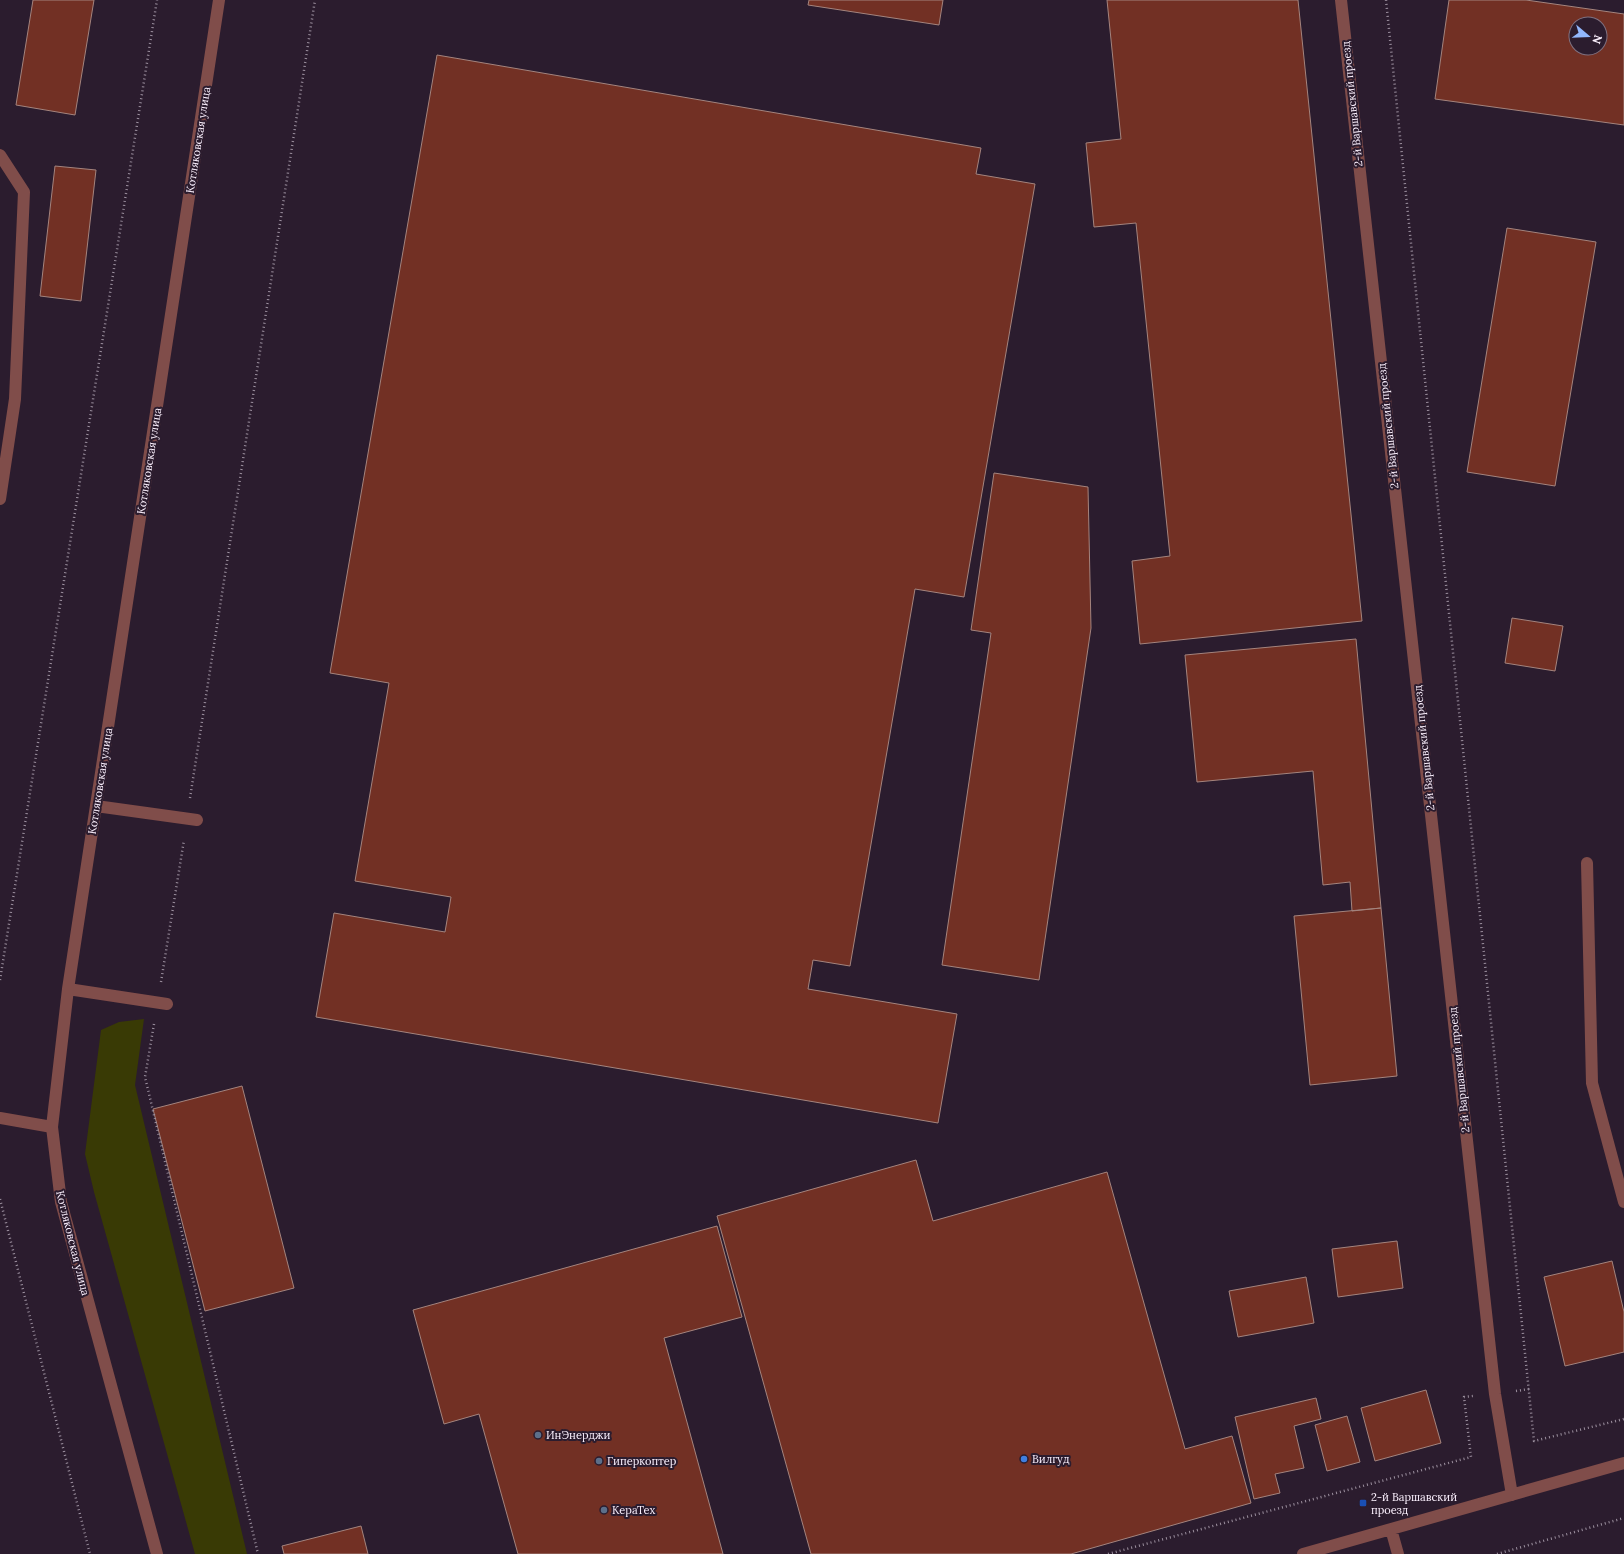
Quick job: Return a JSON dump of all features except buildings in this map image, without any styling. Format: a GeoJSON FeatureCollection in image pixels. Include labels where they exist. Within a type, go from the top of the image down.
{"type":"FeatureCollection","features":[{"type":"Feature","properties":{"kind":"street","name":"Котляковская улица"},"geometry":{"type":"LineString","coordinates":[[157,1554],[61,1202],[52,1127],[68,989],[219,0]]}},
{"type":"Feature","properties":{"kind":"street","name":"2-й Варшавский проезд"},"geometry":{"type":"LineString","coordinates":[[1341,0],[1495,1394],[1512,1495]]}},
{"type":"Feature","properties":{"kind":"street"},"geometry":{"type":"LineString","coordinates":[[0,155],[24,192],[15,399],[0,499]]}},
{"type":"Feature","properties":{"kind":"street"},"geometry":{"type":"LineString","coordinates":[[96,806],[192,819]]}},
{"type":"Feature","properties":{"kind":"street"},"geometry":{"type":"LineString","coordinates":[[1587,863],[1592,1083],[1624,1202]]}},
{"type":"Feature","properties":{"kind":"street"},"geometry":{"type":"LineString","coordinates":[[68,989],[163,1003]]}},
{"type":"Feature","properties":{"kind":"street"},"geometry":{"type":"LineString","coordinates":[[0,1118],[52,1127]]}},
{"type":"Feature","properties":{"kind":"street"},"geometry":{"type":"LineString","coordinates":[[1303,1554],[1624,1463]]}},
{"type":"Feature","properties":{"kind":"street"},"geometry":{"type":"LineString","coordinates":[[1391,1529],[1398,1554]]}},
{"type":"Feature","properties":{"kind":"path"},"geometry":{"type":"LineString","coordinates":[[0,980],[157,0]]}},
{"type":"Feature","properties":{"kind":"path"},"geometry":{"type":"LineString","coordinates":[[258,1554],[145,1077],[163,1003],[315,0]]}},
{"type":"Feature","properties":{"kind":"path"},"geometry":{"type":"LineString","coordinates":[[1386,0],[1534,1441],[1624,1419]]}},
{"type":"Feature","properties":{"kind":"path"},"geometry":{"type":"LineString","coordinates":[[0,1199],[90,1554]]}},
{"type":"Feature","properties":{"kind":"path"},"geometry":{"type":"LineString","coordinates":[[1108,1554],[1471,1457],[1464,1397]]}},
{"type":"Feature","properties":{"kind":"path"},"geometry":{"type":"LineString","coordinates":[[1497,1554],[1624,1518]]}},
{"type":"Feature","properties":{"kind":"shaded area"},"geometry":{"type":"Polygon","coordinates":[[[144,1019],[135,1085],[247,1554],[195,1554],[94,1192],[85,1154],[101,1030],[119,1022],[144,1019]]]}},
{"type":"Feature","properties":{"kind":"place","name":"ИнЭнерджи"},"geometry":{"type":"Point","coordinates":[538,1435]}},
{"type":"Feature","properties":{"kind":"place","name":"Вилгуд"},"geometry":{"type":"Point","coordinates":[1024,1459]}},
{"type":"Feature","properties":{"kind":"place","name":"Гиперкоптер"},"geometry":{"type":"Point","coordinates":[599,1461]}},
{"type":"Feature","properties":{"kind":"place","name":"2-й Варшавский проезд"},"geometry":{"type":"Point","coordinates":[1363,1503]}},
{"type":"Feature","properties":{"kind":"place","name":"КераТех"},"geometry":{"type":"Point","coordinates":[604,1510]}}]}
